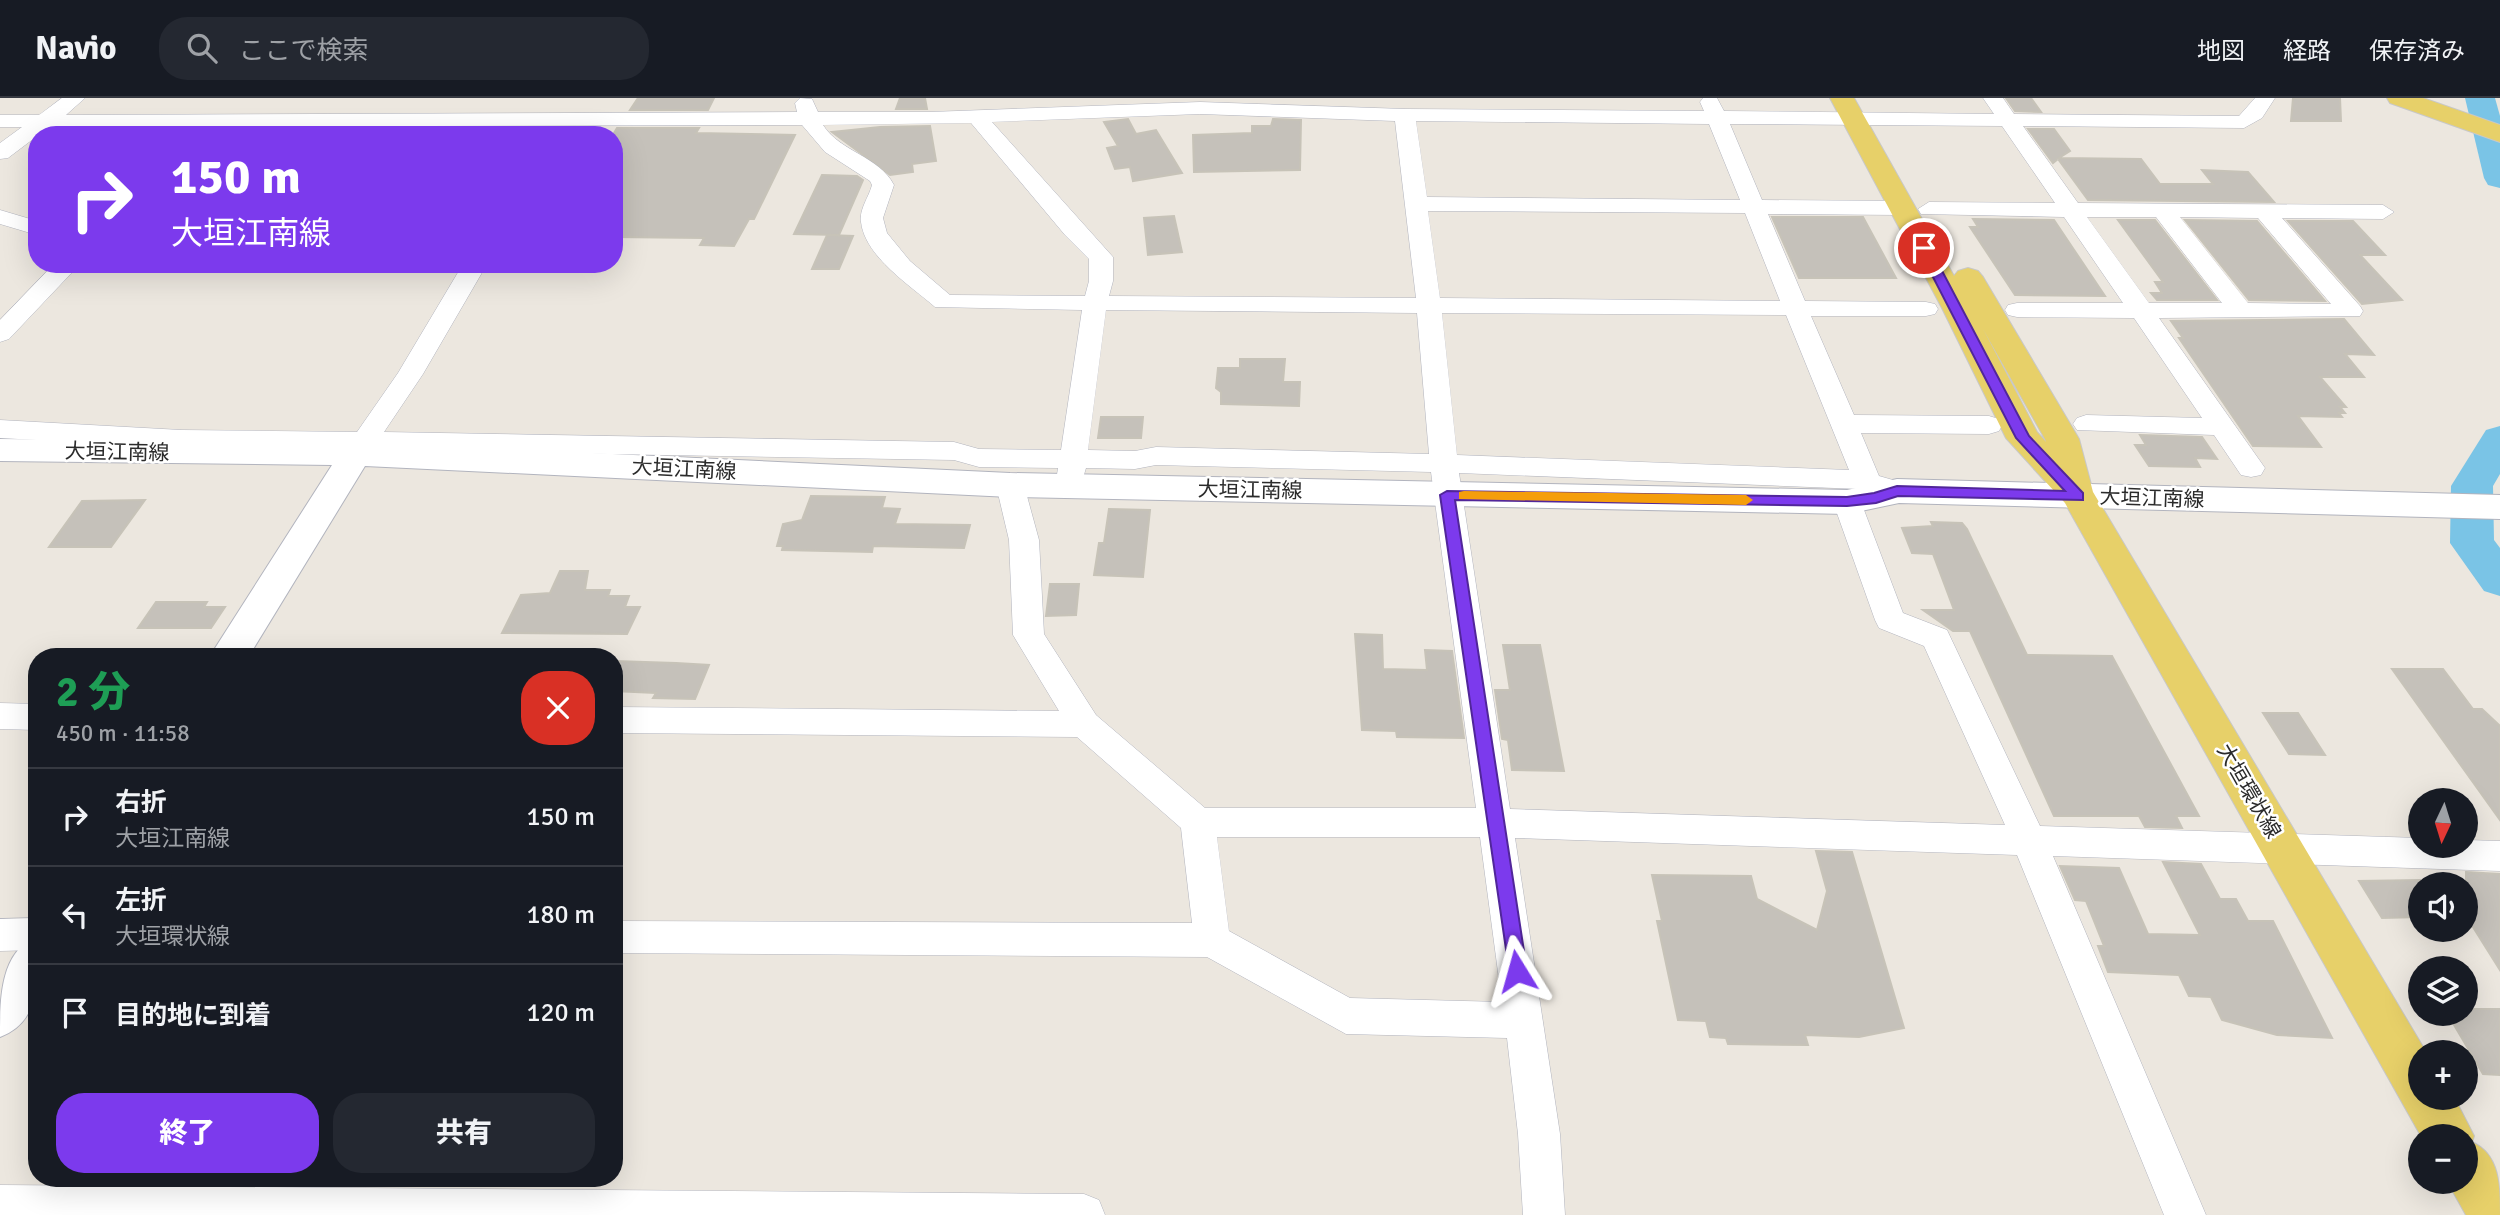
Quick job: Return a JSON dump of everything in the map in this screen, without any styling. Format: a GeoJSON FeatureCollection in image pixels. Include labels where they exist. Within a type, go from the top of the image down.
{"type":"FeatureCollection","features":[{"type":"Feature","properties":{"kind":"main road"},"geometry":{"type":"LineString","coordinates":[[2406,101],[2500,134]]}},
{"type":"Feature","properties":{"kind":"main road","name":"大垣環状線"},"geometry":{"type":"LineString","coordinates":[[1860,109],[1915,209],[2062,439],[2078,496],[2408,1066]]}},
{"type":"Feature","properties":{"kind":"main road"},"geometry":{"type":"LineString","coordinates":[[234,648],[360,448]]}},
{"type":"Feature","properties":{"kind":"main road","name":"大垣江南線"},"geometry":{"type":"LineString","coordinates":[[0,450],[360,448],[1010,485],[1071,473],[1447,479],[2500,507]]}},
{"type":"Feature","properties":{"kind":"main road"},"geometry":{"type":"LineString","coordinates":[[0,1015],[28,970]]}},
{"type":"Feature","properties":{"kind":"main road"},"geometry":{"type":"LineString","coordinates":[[2478,1186],[2495,1215]]}},
{"type":"Feature","properties":{"kind":"street"},"geometry":{"type":"LineString","coordinates":[[37,126],[75,98]]}},
{"type":"Feature","properties":{"kind":"street"},"geometry":{"type":"LineString","coordinates":[[203,126],[230,98]]}},
{"type":"Feature","properties":{"kind":"street"},"geometry":{"type":"LineString","coordinates":[[562,126],[579,98]]}},
{"type":"Feature","properties":{"kind":"street"},"geometry":{"type":"LineString","coordinates":[[1993,98],[2251,468]]}},
{"type":"Feature","properties":{"kind":"street"},"geometry":{"type":"LineString","coordinates":[[574,126],[806,108],[976,116],[1200,108],[1405,115],[1713,108],[1860,109],[2008,120],[2244,122],[2255,114],[2265,98]]}},
{"type":"Feature","properties":{"kind":"street"},"geometry":{"type":"LineString","coordinates":[[806,108],[810,128],[826,143],[879,177],[883,186],[871,219],[874,229],[886,250],[944,302],[1926,309]]}},
{"type":"Feature","properties":{"kind":"street"},"geometry":{"type":"LineString","coordinates":[[1713,108],[1871,491],[1890,620],[1936,638],[2029,841],[2185,1215]]}},
{"type":"Feature","properties":{"kind":"street"},"geometry":{"type":"LineString","coordinates":[[1405,115],[1447,479],[1539,1134],[1544,1215]]}},
{"type":"Feature","properties":{"kind":"street"},"geometry":{"type":"LineString","coordinates":[[0,429],[360,448],[954,451],[979,458],[1071,473],[1095,302],[1101,281],[1101,257],[1073,230],[976,116]]}},
{"type":"Feature","properties":{"kind":"street"},"geometry":{"type":"LineString","coordinates":[[0,121],[156,126]]}},
{"type":"Feature","properties":{"kind":"street"},"geometry":{"type":"LineString","coordinates":[[0,153],[28,133]]}},
{"type":"Feature","properties":{"kind":"street"},"geometry":{"type":"LineString","coordinates":[[1417,204],[2384,212]]}},
{"type":"Feature","properties":{"kind":"street"},"geometry":{"type":"LineString","coordinates":[[2162,210],[2240,310]]}},
{"type":"Feature","properties":{"kind":"street"},"geometry":{"type":"LineString","coordinates":[[2017,310],[2351,312],[2264,211]]}},
{"type":"Feature","properties":{"kind":"street"},"geometry":{"type":"LineString","coordinates":[[0,217],[28,226]]}},
{"type":"Feature","properties":{"kind":"street"},"geometry":{"type":"LineString","coordinates":[[0,334],[59,273]]}},
{"type":"Feature","properties":{"kind":"street"},"geometry":{"type":"LineString","coordinates":[[360,448],[410,374],[470,273]]}},
{"type":"Feature","properties":{"kind":"street"},"geometry":{"type":"LineString","coordinates":[[1844,424],[1989,425]]}},
{"type":"Feature","properties":{"kind":"street"},"geometry":{"type":"LineString","coordinates":[[2086,424],[2222,427]]}},
{"type":"Feature","properties":{"kind":"street"},"geometry":{"type":"LineString","coordinates":[[1010,485],[1024,540],[1028,635],[1084,724],[1198,822],[1497,823],[2500,856]]}},
{"type":"Feature","properties":{"kind":"street"},"geometry":{"type":"LineString","coordinates":[[0,716],[28,718]]}},
{"type":"Feature","properties":{"kind":"street"},"geometry":{"type":"LineString","coordinates":[[623,720],[1084,724]]}},
{"type":"Feature","properties":{"kind":"street"},"geometry":{"type":"LineString","coordinates":[[1198,822],[1212,940]]}},
{"type":"Feature","properties":{"kind":"street"},"geometry":{"type":"LineString","coordinates":[[0,935],[28,934]]}},
{"type":"Feature","properties":{"kind":"street"},"geometry":{"type":"LineString","coordinates":[[623,937],[1212,940],[1346,1016],[1524,1020]]}},
{"type":"Feature","properties":{"kind":"street"},"geometry":{"type":"LineString","coordinates":[[0,1206],[1084,1215]]}},
{"type":"Feature","properties":{"kind":"building"},"geometry":{"type":"Polygon","coordinates":[[[638,98],[714,98],[708,110],[630,110],[638,98]]]}},
{"type":"Feature","properties":{"kind":"building"},"geometry":{"type":"Polygon","coordinates":[[[900,98],[925,98],[927,109],[896,109],[900,98]]]}},
{"type":"Feature","properties":{"kind":"building"},"geometry":{"type":"Polygon","coordinates":[[[2006,98],[2031,98],[2041,112],[2015,111],[2006,98]]]}},
{"type":"Feature","properties":{"kind":"building"},"geometry":{"type":"Polygon","coordinates":[[[2293,98],[2340,98],[2341,121],[2291,121],[2293,98]]]}},
{"type":"Feature","properties":{"kind":"building"},"geometry":{"type":"Polygon","coordinates":[[[1128,119],[1136,134],[1156,130],[1182,173],[1133,181],[1130,167],[1115,169],[1107,148],[1118,146],[1104,122],[1128,119]]]}},
{"type":"Feature","properties":{"kind":"building"},"geometry":{"type":"Polygon","coordinates":[[[1273,119],[1301,120],[1300,170],[1194,172],[1193,135],[1252,133],[1252,126],[1271,126],[1273,119]]]}},
{"type":"Feature","properties":{"kind":"building"},"geometry":{"type":"Polygon","coordinates":[[[930,126],[936,161],[912,164],[913,172],[890,175],[832,132],[880,127],[930,126]]]}},
{"type":"Feature","properties":{"kind":"building"},"geometry":{"type":"Polygon","coordinates":[[[623,128],[699,128],[696,133],[795,135],[754,219],[749,219],[734,246],[700,245],[704,238],[623,237],[623,128]]]}},
{"type":"Feature","properties":{"kind":"building"},"geometry":{"type":"Polygon","coordinates":[[[2028,129],[2054,129],[2070,151],[2059,158],[2141,159],[2160,184],[2213,184],[2202,170],[2248,172],[2274,202],[2088,200],[2058,159],[2053,163],[2028,129]]]}},
{"type":"Feature","properties":{"kind":"building"},"geometry":{"type":"Polygon","coordinates":[[[822,175],[857,176],[863,180],[839,235],[794,234],[822,175]]]}},
{"type":"Feature","properties":{"kind":"building"},"geometry":{"type":"Polygon","coordinates":[[[1174,216],[1182,252],[1148,255],[1144,218],[1174,216]]]}},
{"type":"Feature","properties":{"kind":"building"},"geometry":{"type":"Polygon","coordinates":[[[1772,217],[1863,217],[1896,278],[1799,278],[1772,217]]]}},
{"type":"Feature","properties":{"kind":"building"},"geometry":{"type":"Polygon","coordinates":[[[1973,219],[2054,220],[2105,296],[2015,295],[1970,227],[1978,227],[1973,219]]]}},
{"type":"Feature","properties":{"kind":"building"},"geometry":{"type":"Polygon","coordinates":[[[2118,220],[2155,220],[2217,300],[2157,300],[2151,293],[2162,293],[2155,282],[2163,282],[2118,220]]]}},
{"type":"Feature","properties":{"kind":"building"},"geometry":{"type":"Polygon","coordinates":[[[2185,220],[2257,221],[2325,301],[2249,300],[2185,220]]]}},
{"type":"Feature","properties":{"kind":"building"},"geometry":{"type":"Polygon","coordinates":[[[2288,221],[2353,221],[2385,255],[2360,255],[2402,300],[2362,304],[2288,221]]]}},
{"type":"Feature","properties":{"kind":"building"},"geometry":{"type":"Polygon","coordinates":[[[827,235],[853,236],[839,269],[812,269],[827,235]]]}},
{"type":"Feature","properties":{"kind":"building"},"geometry":{"type":"Polygon","coordinates":[[[2344,319],[2374,355],[2345,354],[2364,377],[2320,377],[2346,407],[2340,407],[2345,413],[2339,413],[2342,417],[2298,416],[2321,447],[2253,446],[2179,338],[2183,338],[2171,321],[2344,319]]]}},
{"type":"Feature","properties":{"kind":"building"},"geometry":{"type":"Polygon","coordinates":[[[1240,359],[1285,359],[1283,382],[1300,382],[1299,406],[1221,404],[1221,392],[1216,388],[1218,368],[1240,368],[1240,359]]]}},
{"type":"Feature","properties":{"kind":"building"},"geometry":{"type":"Polygon","coordinates":[[[1101,417],[1143,417],[1141,438],[1098,438],[1101,417]]]}},
{"type":"Feature","properties":{"kind":"building"},"geometry":{"type":"Polygon","coordinates":[[[2140,435],[2202,437],[2217,459],[2195,458],[2200,467],[2149,466],[2135,445],[2146,445],[2140,435]]]}},
{"type":"Feature","properties":{"kind":"building"},"geometry":{"type":"Polygon","coordinates":[[[811,496],[885,497],[882,508],[900,509],[895,524],[970,525],[964,548],[873,546],[872,552],[782,550],[783,546],[777,546],[783,524],[802,520],[811,496]]]}},
{"type":"Feature","properties":{"kind":"building"},"geometry":{"type":"Polygon","coordinates":[[[145,500],[111,547],[49,547],[82,501],[145,500]]]}},
{"type":"Feature","properties":{"kind":"building"},"geometry":{"type":"Polygon","coordinates":[[[1109,509],[1150,510],[1143,577],[1094,575],[1099,543],[1104,543],[1109,509]]]}},
{"type":"Feature","properties":{"kind":"building"},"geometry":{"type":"Polygon","coordinates":[[[1931,522],[1962,523],[1967,529],[2027,655],[2112,656],[2199,816],[2176,816],[2182,828],[2145,827],[2139,816],[2054,816],[1970,631],[1953,631],[1923,610],[1954,610],[1933,554],[1912,553],[1902,528],[1933,526],[1931,522]]]}},
{"type":"Feature","properties":{"kind":"building"},"geometry":{"type":"Polygon","coordinates":[[[560,571],[588,571],[585,590],[610,590],[608,596],[629,596],[625,607],[640,607],[627,634],[502,633],[521,595],[550,593],[560,571]]]}},
{"type":"Feature","properties":{"kind":"building"},"geometry":{"type":"Polygon","coordinates":[[[1050,584],[1079,584],[1076,615],[1046,616],[1050,584]]]}},
{"type":"Feature","properties":{"kind":"building"},"geometry":{"type":"Polygon","coordinates":[[[156,602],[207,602],[204,607],[225,607],[211,628],[138,628],[156,602]]]}},
{"type":"Feature","properties":{"kind":"building"},"geometry":{"type":"Polygon","coordinates":[[[1355,634],[1382,635],[1383,669],[1427,670],[1425,650],[1452,651],[1464,738],[1397,737],[1396,731],[1362,730],[1355,634]]]}},
{"type":"Feature","properties":{"kind":"building"},"geometry":{"type":"Polygon","coordinates":[[[1503,645],[1540,645],[1564,771],[1512,770],[1508,740],[1502,739],[1495,690],[1510,690],[1503,645]]]}},
{"type":"Feature","properties":{"kind":"building"},"geometry":{"type":"Polygon","coordinates":[[[623,661],[709,665],[695,699],[653,698],[656,693],[623,691],[623,661]]]}},
{"type":"Feature","properties":{"kind":"building"},"geometry":{"type":"Polygon","coordinates":[[[2392,669],[2443,669],[2473,709],[2482,709],[2500,726],[2500,820],[2392,669]]]}},
{"type":"Feature","properties":{"kind":"building"},"geometry":{"type":"Polygon","coordinates":[[[2263,713],[2298,713],[2325,755],[2289,754],[2263,713]]]}},
{"type":"Feature","properties":{"kind":"building"},"geometry":{"type":"Polygon","coordinates":[[[1816,851],[1852,852],[1904,1028],[1859,1037],[1805,1035],[1808,1045],[1728,1044],[1726,1038],[1710,1037],[1706,1021],[1678,1020],[1657,921],[1662,921],[1652,875],[1751,876],[1757,899],[1817,930],[1827,891],[1816,851]]]}},
{"type":"Feature","properties":{"kind":"building"},"geometry":{"type":"Polygon","coordinates":[[[2163,862],[2201,864],[2220,899],[2236,899],[2248,921],[2273,921],[2332,1038],[2277,1035],[2222,1020],[2211,997],[2189,996],[2179,975],[2108,972],[2098,946],[2104,946],[2086,901],[2075,900],[2060,866],[2119,868],[2148,934],[2200,935],[2163,862]]]}},
{"type":"Feature","properties":{"kind":"building"},"geometry":{"type":"Polygon","coordinates":[[[2478,873],[2500,874],[2500,970],[2478,935],[2478,873]]]}},
{"type":"Feature","properties":{"kind":"building"},"geometry":{"type":"Polygon","coordinates":[[[2408,880],[2408,917],[2382,918],[2359,881],[2408,880]]]}},
{"type":"Feature","properties":{"kind":"building"},"geometry":{"type":"Polygon","coordinates":[[[2478,1009],[2500,1009],[2500,1075],[2483,1074],[2478,1066],[2478,1040],[2463,1040],[2455,1026],[2478,1026],[2478,1009]]]}},
{"type":"Feature","properties":{"kind":"waterway"},"geometry":{"type":"LineString","coordinates":[[2480,98],[2500,178]]}},
{"type":"Feature","properties":{"kind":"waterway"},"geometry":{"type":"LineString","coordinates":[[2500,439],[2472,486],[2472,543],[2500,580]]}},
{"type":"Feature","properties":{"kind":"slow traffic"},"geometry":{"type":"LineString","coordinates":[[1464,496],[1746,500]]}},
{"type":"Feature","properties":{"kind":"route"},"geometry":{"type":"LineString","coordinates":[[1517,971],[1469,628],[1447,495],[1847,502],[1876,498],[1897,491],[2078,496],[2023,438],[1924,248]]}}]}
